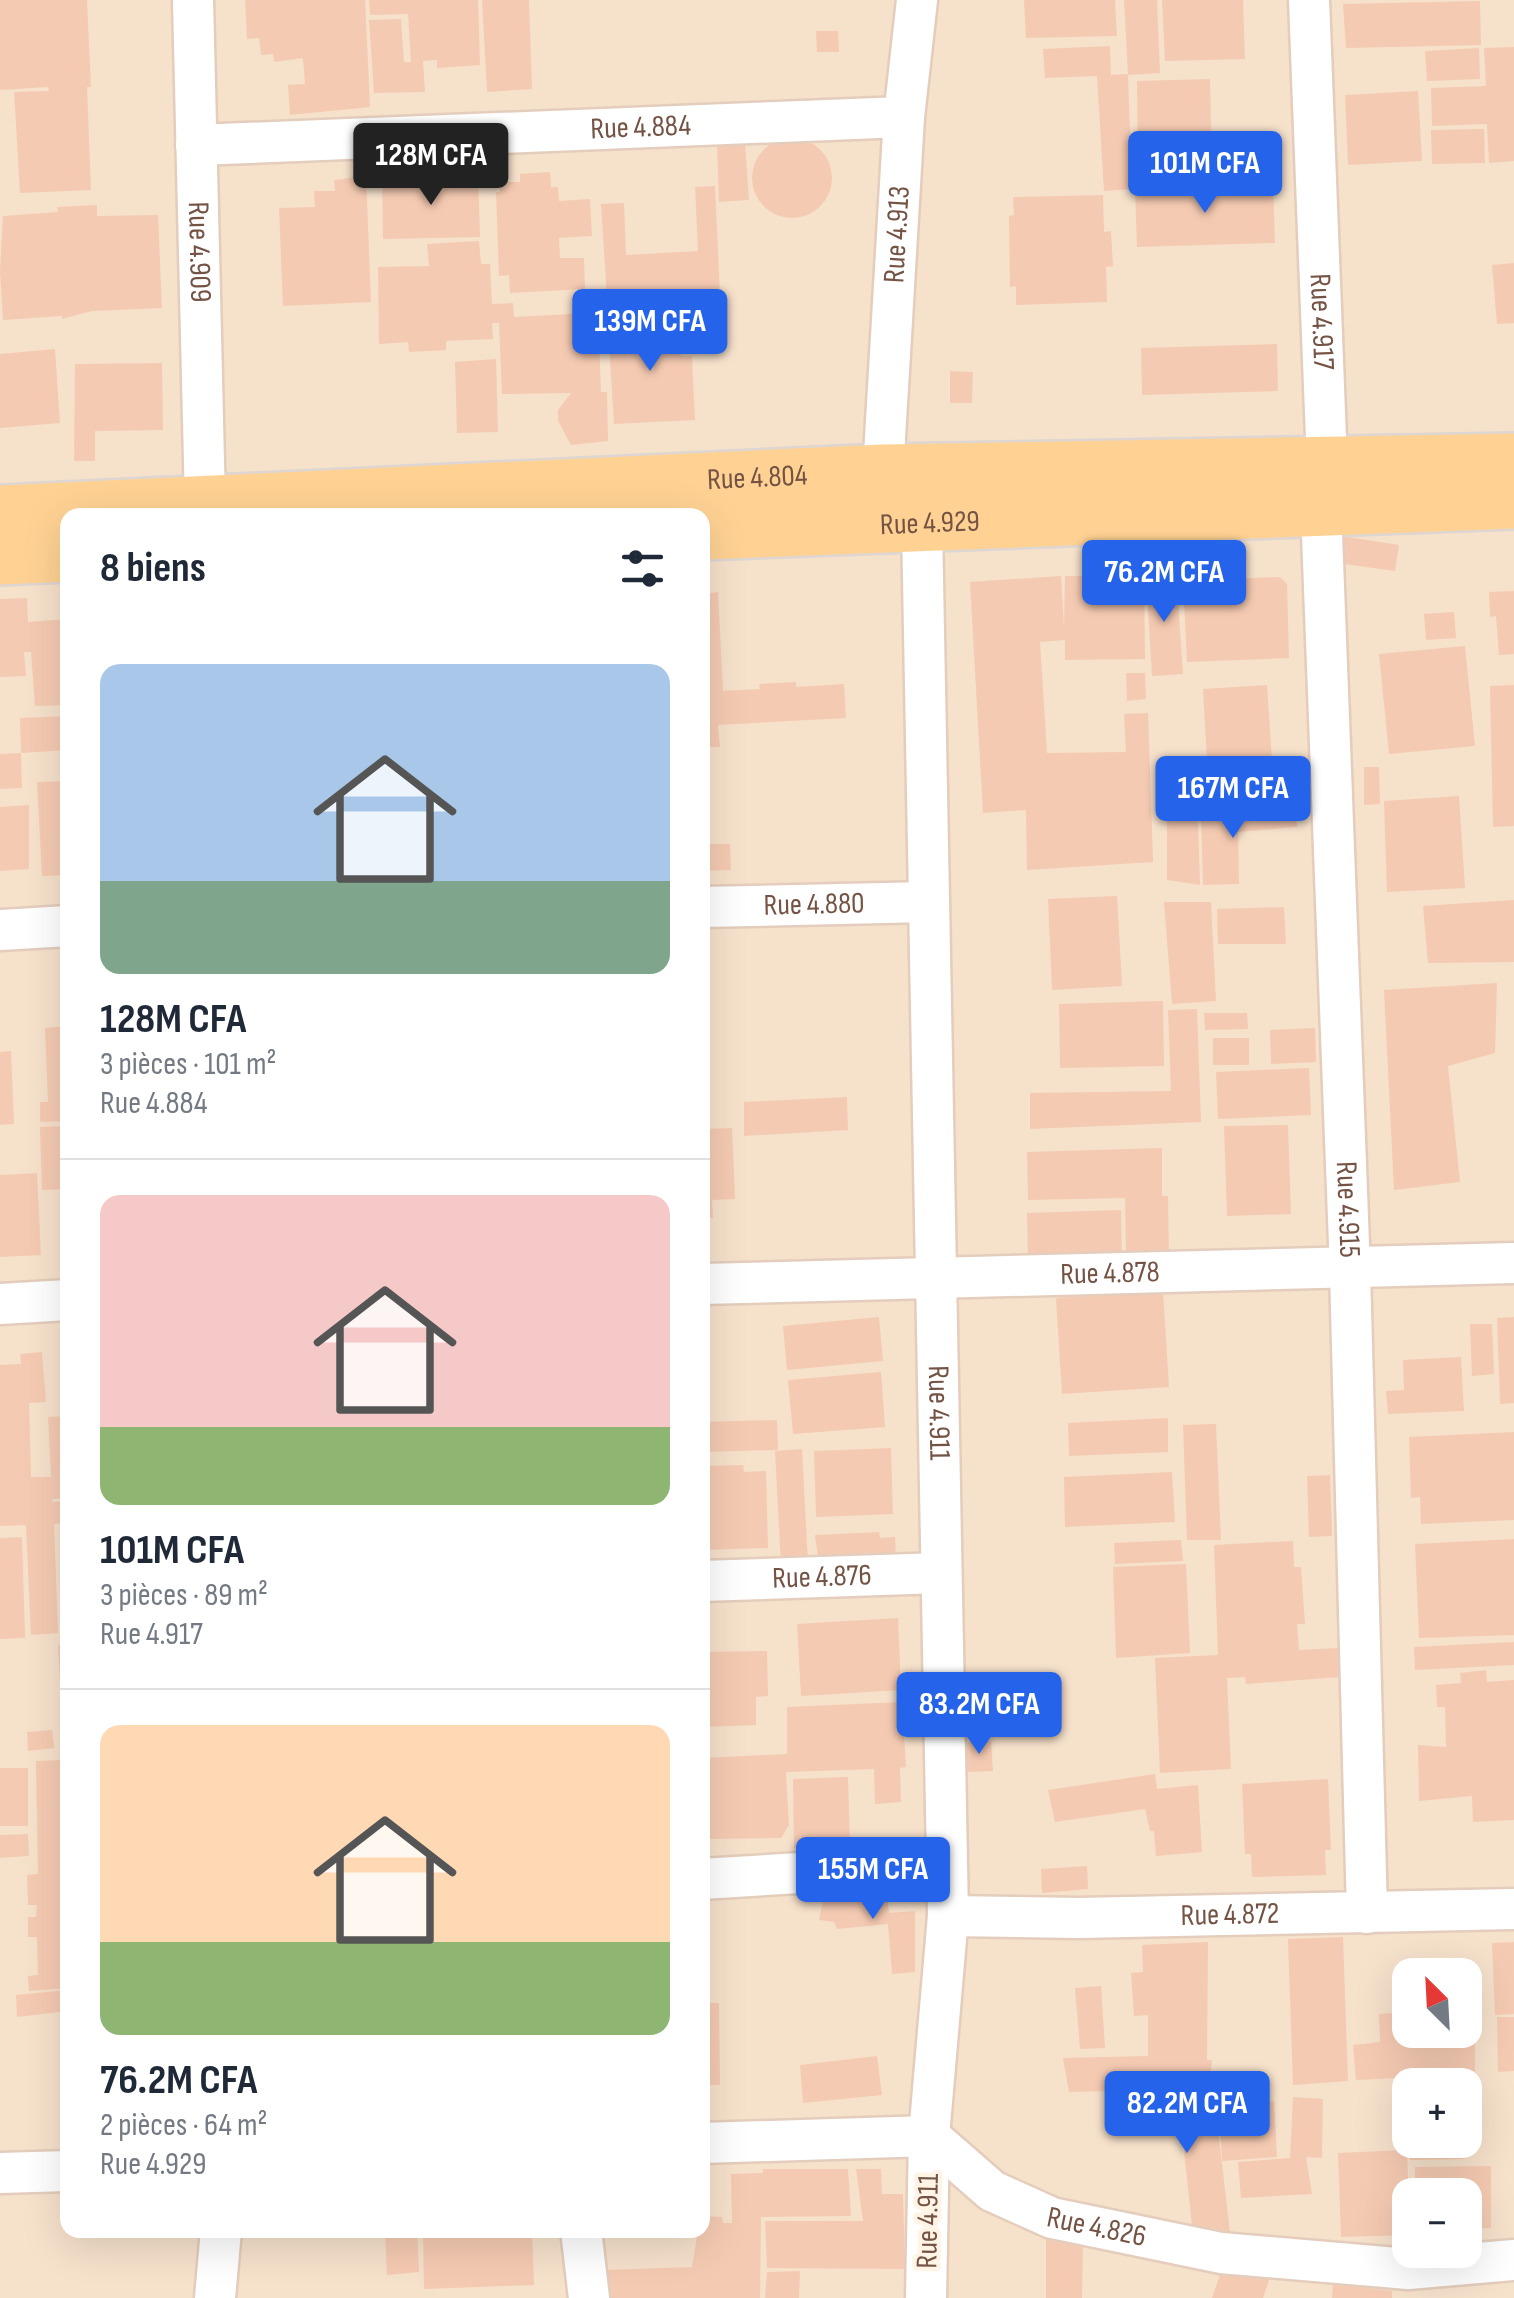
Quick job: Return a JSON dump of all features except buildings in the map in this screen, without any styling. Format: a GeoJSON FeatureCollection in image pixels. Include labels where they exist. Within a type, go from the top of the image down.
{"type":"FeatureCollection","features":[{"type":"Feature","properties":{"kind":"main road","name":"Rue 4.804"},"geometry":{"type":"LineString","coordinates":[[114,508],[883,472],[1324,486],[1514,461]]}},
{"type":"Feature","properties":{"kind":"main road","name":"Rue 4.929"},"geometry":{"type":"LineString","coordinates":[[710,532],[922,525],[1324,486],[1514,501]]}},
{"type":"Feature","properties":{"kind":"main road","name":"Rue 4.804"},"geometry":{"type":"LineString","coordinates":[[0,513],[60,510]]}},
{"type":"Feature","properties":{"kind":"main road"},"geometry":{"type":"LineString","coordinates":[[0,557],[60,554]]}},
{"type":"Feature","properties":{"kind":"street","name":"Rue 4.909"},"geometry":{"type":"LineString","coordinates":[[193,0],[205,504]]}},
{"type":"Feature","properties":{"kind":"street","name":"Rue 4.913"},"geometry":{"type":"LineString","coordinates":[[883,472],[904,116],[918,0]]}},
{"type":"Feature","properties":{"kind":"street","name":"Rue 4.917"},"geometry":{"type":"LineString","coordinates":[[1309,0],[1324,486]]}},
{"type":"Feature","properties":{"kind":"street","name":"Rue 4.884"},"geometry":{"type":"LineString","coordinates":[[196,145],[904,116]]}},
{"type":"Feature","properties":{"kind":"street","name":"Rue 4.915"},"geometry":{"type":"LineString","coordinates":[[1324,486],[1367,1913]]}},
{"type":"Feature","properties":{"kind":"street","name":"Rue 4.911"},"geometry":{"type":"LineString","coordinates":[[922,525],[948,1916],[929,2136],[926,2298]]}},
{"type":"Feature","properties":{"kind":"street","name":"Rue 4.880"},"geometry":{"type":"LineString","coordinates":[[710,908],[928,902]]}},
{"type":"Feature","properties":{"kind":"street"},"geometry":{"type":"LineString","coordinates":[[0,930],[60,926]]}},
{"type":"Feature","properties":{"kind":"street","name":"Rue 4.878"},"geometry":{"type":"LineString","coordinates":[[710,1284],[1514,1263]]}},
{"type":"Feature","properties":{"kind":"street"},"geometry":{"type":"LineString","coordinates":[[0,1304],[60,1300]]}},
{"type":"Feature","properties":{"kind":"street","name":"Rue 4.876"},"geometry":{"type":"LineString","coordinates":[[710,1581],[941,1573]]}},
{"type":"Feature","properties":{"kind":"street"},"geometry":{"type":"LineString","coordinates":[[710,1879],[945,1864]]}},
{"type":"Feature","properties":{"kind":"street","name":"Rue 4.872"},"geometry":{"type":"LineString","coordinates":[[948,1916],[1079,1918],[1514,1909]]}},
{"type":"Feature","properties":{"kind":"street"},"geometry":{"type":"LineString","coordinates":[[710,2144],[929,2136]]}},
{"type":"Feature","properties":{"kind":"street","name":"Rue 4.826"},"geometry":{"type":"LineString","coordinates":[[929,2136],[992,2191],[1052,2218],[1221,2253],[1408,2284],[1514,2260]]}},
{"type":"Feature","properties":{"kind":"street"},"geometry":{"type":"LineString","coordinates":[[0,2172],[60,2171]]}},
{"type":"Feature","properties":{"kind":"street"},"geometry":{"type":"LineString","coordinates":[[216,2298],[221,2238]]}},
{"type":"Feature","properties":{"kind":"street"},"geometry":{"type":"LineString","coordinates":[[582,2238],[589,2298]]}},
{"type":"Feature","properties":{"kind":"shaded area"},"geometry":{"type":"Polygon","coordinates":[[[0,0],[1514,0],[1514,2298],[0,2298],[0,0]]]}}]}
